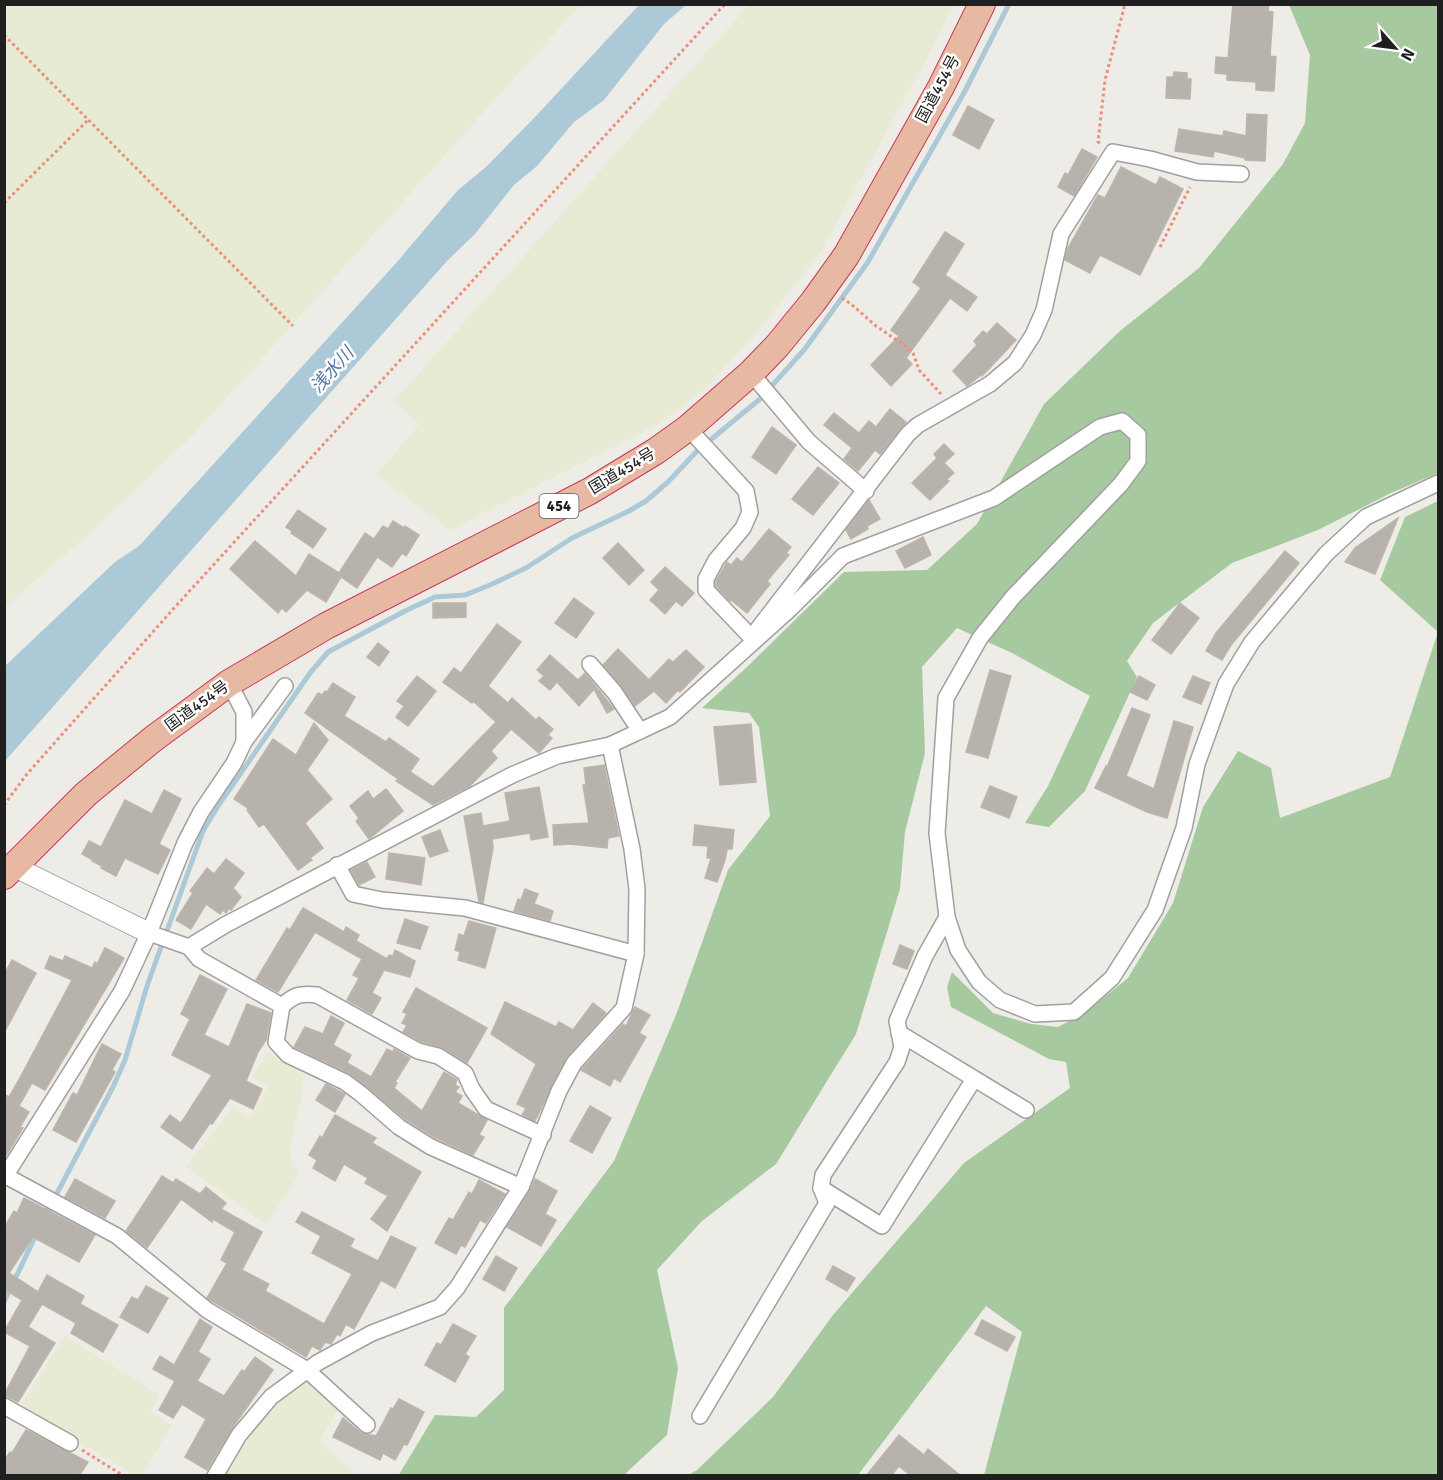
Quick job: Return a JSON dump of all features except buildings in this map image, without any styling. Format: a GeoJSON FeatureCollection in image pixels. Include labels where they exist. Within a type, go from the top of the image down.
{"type":"FeatureCollection","features":[{"type":"Feature","properties":{"kind":"highway","name":"国道454号"},"geometry":{"type":"LineString","coordinates":[[7,868],[86,794],[153,739],[229,683],[326,626],[590,491],[656,451],[688,428],[751,373],[777,346],[846,255],[903,156],[982,4]]}},
{"type":"Feature","properties":{"kind":"street"},"geometry":{"type":"LineString","coordinates":[[749,643],[908,434],[918,425],[990,384],[1015,363],[1033,335],[1044,310],[1062,234],[1113,152],[1197,172],[1241,174]]}},
{"type":"Feature","properties":{"kind":"street"},"geometry":{"type":"LineString","coordinates":[[751,373],[809,442],[866,491]]}},
{"type":"Feature","properties":{"kind":"street"},"geometry":{"type":"LineString","coordinates":[[189,947],[337,865],[512,775],[557,756],[610,744],[670,717],[749,643],[790,609],[843,556],[994,498],[1100,427],[1122,421],[1138,435],[1138,461],[1121,484],[1013,597],[980,638],[946,698],[936,833],[947,917],[958,950],[979,982],[1000,1000],[1035,1014],[1074,1012],[1112,978],[1155,910],[1184,828],[1197,764],[1226,684],[1252,642],[1326,554],[1366,517],[1438,483]]}},
{"type":"Feature","properties":{"kind":"street"},"geometry":{"type":"LineString","coordinates":[[688,428],[746,491],[750,512],[743,528],[716,560],[706,579],[706,590],[749,643]]}},
{"type":"Feature","properties":{"kind":"street"},"geometry":{"type":"LineString","coordinates":[[590,664],[615,693],[639,730]]}},
{"type":"Feature","properties":{"kind":"street"},"geometry":{"type":"LineString","coordinates":[[229,683],[244,712],[244,742]]}},
{"type":"Feature","properties":{"kind":"street"},"geometry":{"type":"LineString","coordinates":[[285,686],[244,742],[234,763],[201,812],[185,843],[149,933],[122,991],[5,1177],[117,1236],[207,1310],[307,1370],[367,1425]]}},
{"type":"Feature","properties":{"kind":"street"},"geometry":{"type":"LineString","coordinates":[[215,1476],[239,1435],[270,1397],[307,1370],[372,1334],[440,1307],[457,1288],[521,1187],[559,1091],[574,1063],[624,1008],[636,954],[637,889],[610,744]]}},
{"type":"Feature","properties":{"kind":"street"},"geometry":{"type":"LineString","coordinates":[[337,865],[352,894],[382,900],[465,908],[636,954]]}},
{"type":"Feature","properties":{"kind":"street"},"geometry":{"type":"LineString","coordinates":[[7,868],[149,933],[189,947],[199,960],[282,1006]]}},
{"type":"Feature","properties":{"kind":"street"},"geometry":{"type":"LineString","coordinates":[[700,1416],[827,1203],[820,1188],[823,1175],[897,1062],[902,1047],[897,1021],[925,956],[947,917]]}},
{"type":"Feature","properties":{"kind":"street"},"geometry":{"type":"LineString","coordinates":[[521,1187],[430,1147],[399,1126],[345,1083],[288,1055],[276,1042],[282,1006],[292,996],[303,993],[316,995],[418,1051],[438,1056],[465,1073],[472,1089],[486,1108],[543,1135]]}},
{"type":"Feature","properties":{"kind":"street"},"geometry":{"type":"LineString","coordinates":[[899,1033],[1026,1110]]}},
{"type":"Feature","properties":{"kind":"street"},"geometry":{"type":"LineString","coordinates":[[820,1188],[882,1226],[975,1079]]}},
{"type":"Feature","properties":{"kind":"street"},"geometry":{"type":"LineString","coordinates":[[4,1406],[70,1443]]}},
{"type":"Feature","properties":{"kind":"path"},"geometry":{"type":"LineString","coordinates":[[4,805],[27,774],[183,598],[725,4]]}},
{"type":"Feature","properties":{"kind":"path"},"geometry":{"type":"LineString","coordinates":[[1113,152],[1098,142],[1106,80],[1125,4]]}},
{"type":"Feature","properties":{"kind":"path"},"geometry":{"type":"LineString","coordinates":[[4,35],[293,326]]}},
{"type":"Feature","properties":{"kind":"path"},"geometry":{"type":"LineString","coordinates":[[4,203],[88,120]]}},
{"type":"Feature","properties":{"kind":"path"},"geometry":{"type":"LineString","coordinates":[[1160,247],[1197,172]]}},
{"type":"Feature","properties":{"kind":"path"},"geometry":{"type":"LineString","coordinates":[[823,288],[851,304],[876,326],[907,347],[919,370],[952,406]]}},
{"type":"Feature","properties":{"kind":"path"},"geometry":{"type":"LineString","coordinates":[[70,1443],[124,1476]]}},
{"type":"Feature","properties":{"kind":"green space"},"geometry":{"type":"Polygon","coordinates":[[[5,4],[580,5],[192,436],[92,531],[5,607],[5,4]]]}},
{"type":"Feature","properties":{"kind":"green space"},"geometry":{"type":"Polygon","coordinates":[[[749,5],[952,5],[932,49],[820,253],[753,337],[706,388],[662,422],[450,530],[377,475],[419,424],[394,401],[749,5]]]}},
{"type":"Feature","properties":{"kind":"green space"},"geometry":{"type":"Polygon","coordinates":[[[1289,5],[1438,5],[1438,473],[1391,493],[1318,530],[1232,563],[1153,623],[1127,661],[1137,677],[1085,791],[1049,827],[1025,823],[1048,786],[1090,696],[1012,653],[957,628],[922,667],[925,753],[905,832],[900,889],[856,1034],[776,1164],[702,1221],[657,1270],[678,1368],[667,1435],[626,1473],[628,1475],[398,1476],[435,1415],[476,1417],[504,1390],[504,1308],[614,1161],[676,1015],[728,870],[770,816],[759,727],[749,713],[702,708],[844,572],[927,570],[977,524],[1044,404],[1120,331],[1199,268],[1283,164],[1305,123],[1310,55],[1289,5]]]}},
{"type":"Feature","properties":{"kind":"green space"},"geometry":{"type":"Polygon","coordinates":[[[1438,501],[1438,632],[1380,580],[1405,517],[1438,501]]]}},
{"type":"Feature","properties":{"kind":"green space"},"geometry":{"type":"Polygon","coordinates":[[[1438,632],[1438,1475],[984,1475],[1022,1332],[986,1306],[858,1475],[687,1476],[697,1470],[773,1397],[833,1315],[964,1163],[1070,1088],[1066,1062],[1049,1059],[951,1007],[947,987],[952,972],[993,1013],[1031,1024],[1058,1027],[1086,1012],[1128,978],[1173,903],[1203,807],[1238,751],[1271,768],[1280,818],[1390,777],[1438,632]]]}},
{"type":"Feature","properties":{"kind":"green space"},"geometry":{"type":"Polygon","coordinates":[[[268,1052],[300,1068],[303,1077],[301,1099],[290,1146],[292,1164],[300,1173],[266,1224],[186,1167],[233,1108],[251,1117],[268,1086],[252,1078],[268,1052]]]}},
{"type":"Feature","properties":{"kind":"green space"},"geometry":{"type":"Polygon","coordinates":[[[65,1336],[159,1395],[150,1412],[172,1425],[142,1475],[135,1475],[19,1408],[65,1336]]]}},
{"type":"Feature","properties":{"kind":"green space"},"geometry":{"type":"Polygon","coordinates":[[[309,1379],[339,1407],[319,1442],[352,1471],[351,1475],[223,1476],[235,1456],[273,1406],[303,1380],[309,1379]]]}},
{"type":"Feature","properties":{"kind":"water","name":"浅水川"},"geometry":{"type":"Polygon","coordinates":[[[639,5],[686,5],[664,24],[604,100],[574,122],[537,166],[514,185],[475,234],[447,261],[5,761],[5,666],[115,562],[139,546],[397,262],[458,190],[486,167],[536,116],[639,5]]]}},
{"type":"Feature","properties":{"kind":"waterway"},"geometry":{"type":"LineString","coordinates":[[45,1216],[125,1060],[147,986],[203,831],[310,673],[328,652],[405,611],[435,597],[465,595],[490,585],[526,568],[572,538],[646,501],[668,482],[697,451],[760,399],[804,350],[868,262],[965,91],[1009,4]]}},
{"type":"Feature","properties":{"kind":"waterway"},"geometry":{"type":"LineString","coordinates":[[4,1302],[37,1233]]}}]}
